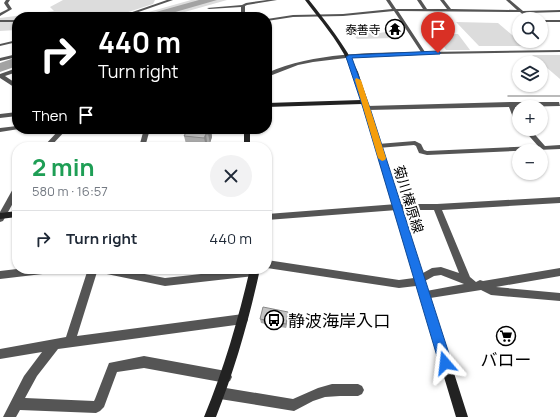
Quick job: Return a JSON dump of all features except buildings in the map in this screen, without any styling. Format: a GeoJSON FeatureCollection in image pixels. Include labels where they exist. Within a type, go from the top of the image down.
{"type":"FeatureCollection","features":[{"type":"Feature","properties":{"kind":"main road","name":"菊川榛原線"},"geometry":{"type":"LineString","coordinates":[[307,0],[337,38],[349,57],[366,105],[462,417]]}},
{"type":"Feature","properties":{"kind":"main road"},"geometry":{"type":"LineString","coordinates":[[272,105],[366,105]]}},
{"type":"Feature","properties":{"kind":"main road"},"geometry":{"type":"LineString","coordinates":[[1,217],[12,215]]}},
{"type":"Feature","properties":{"kind":"main road"},"geometry":{"type":"LineString","coordinates":[[210,417],[226,377],[243,319],[253,274]]}},
{"type":"Feature","properties":{"kind":"street"},"geometry":{"type":"LineString","coordinates":[[0,15],[10,9],[6,3],[8,0]]}},
{"type":"Feature","properties":{"kind":"street"},"geometry":{"type":"LineString","coordinates":[[152,6],[157,0]]}},
{"type":"Feature","properties":{"kind":"street"},"geometry":{"type":"LineString","coordinates":[[135,12],[171,0]]}},
{"type":"Feature","properties":{"kind":"street"},"geometry":{"type":"LineString","coordinates":[[209,8],[243,6],[254,2],[275,0]]}},
{"type":"Feature","properties":{"kind":"street"},"geometry":{"type":"LineString","coordinates":[[388,0],[424,53]]}},
{"type":"Feature","properties":{"kind":"street"},"geometry":{"type":"LineString","coordinates":[[419,0],[426,10]]}},
{"type":"Feature","properties":{"kind":"street"},"geometry":{"type":"LineString","coordinates":[[442,0],[450,10]]}},
{"type":"Feature","properties":{"kind":"street"},"geometry":{"type":"LineString","coordinates":[[508,0],[521,11]]}},
{"type":"Feature","properties":{"kind":"street"},"geometry":{"type":"LineString","coordinates":[[243,6],[243,12]]}},
{"type":"Feature","properties":{"kind":"street"},"geometry":{"type":"LineString","coordinates":[[272,19],[293,16],[343,15],[394,9],[560,11]]}},
{"type":"Feature","properties":{"kind":"street"},"geometry":{"type":"LineString","coordinates":[[548,21],[560,20]]}},
{"type":"Feature","properties":{"kind":"street"},"geometry":{"type":"LineString","coordinates":[[0,21],[12,21]]}},
{"type":"Feature","properties":{"kind":"street"},"geometry":{"type":"LineString","coordinates":[[0,45],[12,41]]}},
{"type":"Feature","properties":{"kind":"street"},"geometry":{"type":"LineString","coordinates":[[272,72],[281,68],[302,63],[349,57],[424,53],[560,51]]}},
{"type":"Feature","properties":{"kind":"street"},"geometry":{"type":"LineString","coordinates":[[0,60],[12,56]]}},
{"type":"Feature","properties":{"kind":"street"},"geometry":{"type":"LineString","coordinates":[[1,76],[12,72]]}},
{"type":"Feature","properties":{"kind":"street"},"geometry":{"type":"LineString","coordinates":[[1,76],[12,84]]}},
{"type":"Feature","properties":{"kind":"street"},"geometry":{"type":"LineString","coordinates":[[366,105],[559,104]]}},
{"type":"Feature","properties":{"kind":"street"},"geometry":{"type":"LineString","coordinates":[[0,116],[12,115]]}},
{"type":"Feature","properties":{"kind":"street"},"geometry":{"type":"LineString","coordinates":[[0,130],[12,129]]}},
{"type":"Feature","properties":{"kind":"street"},"geometry":{"type":"LineString","coordinates":[[51,142],[59,134]]}},
{"type":"Feature","properties":{"kind":"street"},"geometry":{"type":"LineString","coordinates":[[533,136],[540,144]]}},
{"type":"Feature","properties":{"kind":"street"},"geometry":{"type":"LineString","coordinates":[[378,146],[414,143],[419,145],[422,151],[427,153],[512,149]]}},
{"type":"Feature","properties":{"kind":"street"},"geometry":{"type":"LineString","coordinates":[[548,148],[559,148]]}},
{"type":"Feature","properties":{"kind":"street"},"geometry":{"type":"LineString","coordinates":[[1,217],[12,198]]}},
{"type":"Feature","properties":{"kind":"street"},"geometry":{"type":"LineString","coordinates":[[272,217],[397,207],[436,207],[560,200]]}},
{"type":"Feature","properties":{"kind":"street"},"geometry":{"type":"LineString","coordinates":[[436,207],[473,283]]}},
{"type":"Feature","properties":{"kind":"street"},"geometry":{"type":"LineString","coordinates":[[272,265],[399,284],[408,284],[420,280],[432,272],[441,271],[491,291],[560,297]]}},
{"type":"Feature","properties":{"kind":"street"},"geometry":{"type":"LineString","coordinates":[[424,295],[473,283],[560,272]]}},
{"type":"Feature","properties":{"kind":"street"},"geometry":{"type":"LineString","coordinates":[[0,275],[12,274]]}},
{"type":"Feature","properties":{"kind":"street"},"geometry":{"type":"LineString","coordinates":[[70,342],[91,274]]}},
{"type":"Feature","properties":{"kind":"street"},"geometry":{"type":"LineString","coordinates":[[124,274],[165,282],[235,274]]}},
{"type":"Feature","properties":{"kind":"street"},"geometry":{"type":"LineString","coordinates":[[0,354],[56,344],[243,319]]}},
{"type":"Feature","properties":{"kind":"street"},"geometry":{"type":"LineString","coordinates":[[9,417],[17,404],[21,390],[56,344]]}},
{"type":"Feature","properties":{"kind":"street"},"geometry":{"type":"LineString","coordinates":[[17,404],[96,407],[100,403],[113,367],[144,362],[226,377]]}},
{"type":"Feature","properties":{"kind":"street"},"geometry":{"type":"LineString","coordinates":[[220,393],[294,405],[310,395],[333,389],[358,390]]}},
{"type":"Feature","properties":{"kind":"shaded area"},"geometry":{"type":"Polygon","coordinates":[[[63,0],[155,0],[153,4],[128,12],[46,12],[54,11],[50,7],[63,0]]]}},
{"type":"Feature","properties":{"kind":"shaded area"},"geometry":{"type":"Polygon","coordinates":[[[191,0],[227,0],[185,12],[149,12],[191,0]]]}},
{"type":"Feature","properties":{"kind":"shaded area"},"geometry":{"type":"Polygon","coordinates":[[[199,0],[217,0],[175,12],[156,12],[199,0]]]}},
{"type":"Feature","properties":{"kind":"shaded area"},"geometry":{"type":"Polygon","coordinates":[[[12,16],[12,30],[0,31],[0,18],[12,16]]]}},
{"type":"Feature","properties":{"kind":"shaded area"},"geometry":{"type":"Polygon","coordinates":[[[456,22],[498,23],[512,35],[512,46],[479,46],[456,22]]]}},
{"type":"Feature","properties":{"kind":"shaded area"},"geometry":{"type":"Polygon","coordinates":[[[348,29],[372,29],[375,33],[390,32],[395,38],[357,39],[348,29]]]}},
{"type":"Feature","properties":{"kind":"shaded area"},"geometry":{"type":"Polygon","coordinates":[[[436,34],[458,34],[470,50],[446,50],[436,34]]]}},
{"type":"Feature","properties":{"kind":"shaded area"},"geometry":{"type":"Polygon","coordinates":[[[532,55],[560,55],[560,79],[548,69],[548,56],[532,55]]]}},
{"type":"Feature","properties":{"kind":"shaded area"},"geometry":{"type":"Polygon","coordinates":[[[12,59],[12,68],[0,72],[0,63],[12,59]]]}},
{"type":"Feature","properties":{"kind":"waterway"},"geometry":{"type":"LineString","coordinates":[[508,96],[560,96]]}},
{"type":"Feature","properties":{"kind":"slow traffic"},"geometry":{"type":"LineString","coordinates":[[358,80],[382,158]]}},
{"type":"Feature","properties":{"kind":"place","name":"泰善寺"},"geometry":{"type":"Point","coordinates":[395,29]}},
{"type":"Feature","properties":{"kind":"place","name":"静波海岸入口"},"geometry":{"type":"Point","coordinates":[274,320]}},
{"type":"Feature","properties":{"kind":"place","name":"バロー"},"geometry":{"type":"Point","coordinates":[506,336]}},
{"type":"Feature","properties":{"kind":"route"},"geometry":{"type":"LineString","coordinates":[[438,53],[349,57],[367,108],[445,363]]}}]}
